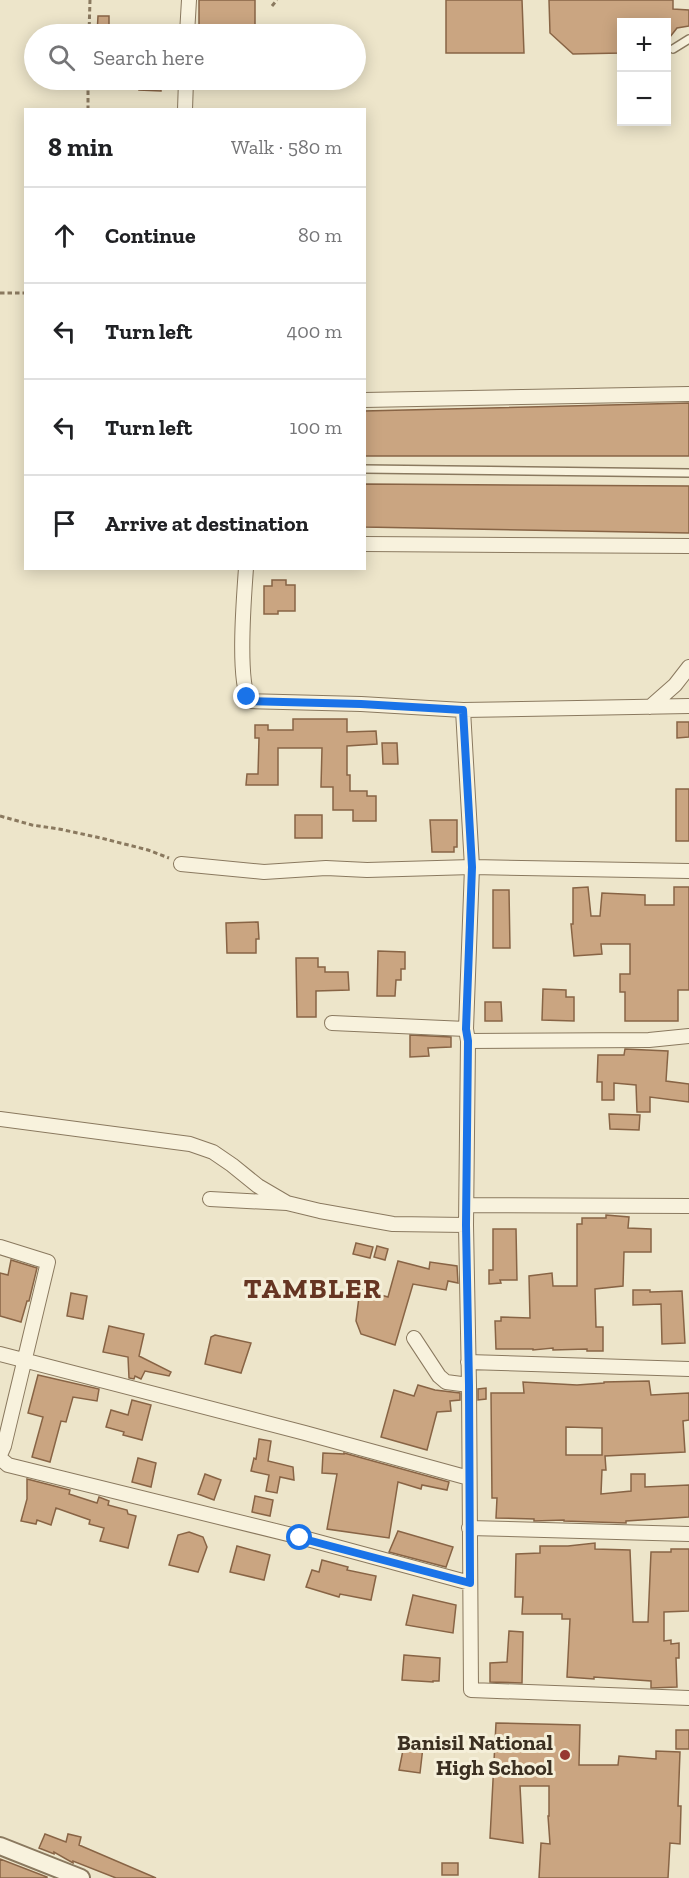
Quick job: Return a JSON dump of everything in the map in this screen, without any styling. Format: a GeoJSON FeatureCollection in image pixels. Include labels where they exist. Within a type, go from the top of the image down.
{"type":"FeatureCollection","features":[{"type":"Feature","properties":{"kind":"street"},"geometry":{"type":"LineString","coordinates":[[188,24],[189,0]]}},
{"type":"Feature","properties":{"kind":"street"},"geometry":{"type":"LineString","coordinates":[[186,90],[186,108]]}},
{"type":"Feature","properties":{"kind":"street"},"geometry":{"type":"LineString","coordinates":[[366,400],[689,394]]}},
{"type":"Feature","properties":{"kind":"street"},"geometry":{"type":"LineString","coordinates":[[366,544],[689,546]]}},
{"type":"Feature","properties":{"kind":"street"},"geometry":{"type":"LineString","coordinates":[[246,570],[242,655],[249,701],[463,710],[689,706]]}},
{"type":"Feature","properties":{"kind":"street"},"geometry":{"type":"LineString","coordinates":[[650,707],[675,685],[689,667]]}},
{"type":"Feature","properties":{"kind":"street"},"geometry":{"type":"LineString","coordinates":[[463,710],[472,867],[467,1035],[466,1225],[471,1690],[689,1698]]}},
{"type":"Feature","properties":{"kind":"street"},"geometry":{"type":"LineString","coordinates":[[182,864],[264,872],[326,867],[367,870],[472,867],[689,871]]}},
{"type":"Feature","properties":{"kind":"street"},"geometry":{"type":"LineString","coordinates":[[332,1023],[467,1035],[649,1040],[689,1036]]}},
{"type":"Feature","properties":{"kind":"street"},"geometry":{"type":"LineString","coordinates":[[0,1119],[190,1144],[213,1152],[258,1186],[287,1203]]}},
{"type":"Feature","properties":{"kind":"street"},"geometry":{"type":"LineString","coordinates":[[210,1199],[287,1203],[393,1224],[466,1225]]}},
{"type":"Feature","properties":{"kind":"street"},"geometry":{"type":"LineString","coordinates":[[467,1205],[689,1206]]}},
{"type":"Feature","properties":{"kind":"street"},"geometry":{"type":"LineString","coordinates":[[0,1247],[48,1262],[0,1455],[8,1465],[470,1583]]}},
{"type":"Feature","properties":{"kind":"street"},"geometry":{"type":"LineString","coordinates":[[414,1338],[439,1376],[446,1382],[469,1385]]}},
{"type":"Feature","properties":{"kind":"street"},"geometry":{"type":"LineString","coordinates":[[0,1354],[469,1478]]}},
{"type":"Feature","properties":{"kind":"street"},"geometry":{"type":"LineString","coordinates":[[468,1362],[689,1370]]}},
{"type":"Feature","properties":{"kind":"street"},"geometry":{"type":"LineString","coordinates":[[469,1528],[689,1534]]}},
{"type":"Feature","properties":{"kind":"street"},"geometry":{"type":"LineString","coordinates":[[1,1848],[78,1878]]}},
{"type":"Feature","properties":{"kind":"lane"},"geometry":{"type":"LineString","coordinates":[[673,49],[689,39]]}},
{"type":"Feature","properties":{"kind":"lane"},"geometry":{"type":"LineString","coordinates":[[366,469],[689,473]]}},
{"type":"Feature","properties":{"kind":"path"},"geometry":{"type":"LineString","coordinates":[[89,24],[90,0]]}},
{"type":"Feature","properties":{"kind":"path"},"geometry":{"type":"LineString","coordinates":[[272,6],[277,0]]}},
{"type":"Feature","properties":{"kind":"path"},"geometry":{"type":"LineString","coordinates":[[88,90],[88,108]]}},
{"type":"Feature","properties":{"kind":"path"},"geometry":{"type":"LineString","coordinates":[[0,293],[24,293]]}},
{"type":"Feature","properties":{"kind":"path"},"geometry":{"type":"LineString","coordinates":[[0,816],[148,850],[182,864]]}},
{"type":"Feature","properties":{"kind":"building"},"geometry":{"type":"Polygon","coordinates":[[[199,0],[255,0],[255,24],[199,24],[199,0]]]}},
{"type":"Feature","properties":{"kind":"building"},"geometry":{"type":"Polygon","coordinates":[[[446,0],[522,0],[524,53],[446,53],[446,0]]]}},
{"type":"Feature","properties":{"kind":"building"},"geometry":{"type":"Polygon","coordinates":[[[549,0],[673,0],[673,9],[689,10],[689,26],[677,28],[671,36],[671,18],[617,18],[617,53],[573,54],[550,33],[549,0]]]}},
{"type":"Feature","properties":{"kind":"building"},"geometry":{"type":"Polygon","coordinates":[[[98,16],[109,16],[109,24],[98,24],[98,16]]]}},
{"type":"Feature","properties":{"kind":"building"},"geometry":{"type":"Polygon","coordinates":[[[689,403],[689,456],[366,456],[366,411],[689,403]]]}},
{"type":"Feature","properties":{"kind":"building"},"geometry":{"type":"Polygon","coordinates":[[[366,484],[689,486],[689,533],[366,527],[366,484]]]}},
{"type":"Feature","properties":{"kind":"building"},"geometry":{"type":"Polygon","coordinates":[[[272,580],[286,580],[286,585],[295,585],[295,611],[264,614],[264,586],[272,586],[272,580]]]}},
{"type":"Feature","properties":{"kind":"building"},"geometry":{"type":"Polygon","coordinates":[[[293,719],[347,719],[347,732],[376,731],[377,744],[347,746],[347,775],[350,775],[350,791],[367,791],[367,796],[376,796],[376,821],[353,821],[353,810],[333,810],[333,787],[321,787],[322,748],[278,748],[278,785],[246,785],[247,774],[258,774],[259,738],[255,738],[255,725],[268,725],[268,730],[293,730],[293,719]]]}},
{"type":"Feature","properties":{"kind":"building"},"geometry":{"type":"Polygon","coordinates":[[[677,722],[689,722],[689,737],[677,738],[677,722]]]}},
{"type":"Feature","properties":{"kind":"building"},"geometry":{"type":"Polygon","coordinates":[[[382,743],[397,743],[398,764],[383,764],[382,743]]]}},
{"type":"Feature","properties":{"kind":"building"},"geometry":{"type":"Polygon","coordinates":[[[676,789],[689,789],[689,841],[676,841],[676,789]]]}},
{"type":"Feature","properties":{"kind":"building"},"geometry":{"type":"Polygon","coordinates":[[[295,815],[322,815],[322,838],[295,838],[295,815]]]}},
{"type":"Feature","properties":{"kind":"building"},"geometry":{"type":"Polygon","coordinates":[[[430,820],[457,820],[457,847],[454,847],[454,852],[432,852],[430,820]]]}},
{"type":"Feature","properties":{"kind":"building"},"geometry":{"type":"Polygon","coordinates":[[[588,887],[591,916],[600,916],[602,893],[645,895],[645,905],[674,905],[674,887],[689,887],[689,990],[678,990],[678,1021],[625,1021],[625,992],[620,992],[620,974],[630,974],[630,944],[601,944],[602,954],[574,956],[571,924],[573,924],[573,888],[588,887]]]}},
{"type":"Feature","properties":{"kind":"building"},"geometry":{"type":"Polygon","coordinates":[[[493,890],[509,890],[510,948],[493,948],[493,890]]]}},
{"type":"Feature","properties":{"kind":"building"},"geometry":{"type":"Polygon","coordinates":[[[258,922],[259,939],[256,939],[256,953],[227,953],[226,923],[258,922]]]}},
{"type":"Feature","properties":{"kind":"building"},"geometry":{"type":"Polygon","coordinates":[[[378,951],[405,952],[405,969],[401,969],[401,980],[396,980],[395,996],[377,996],[378,951]]]}},
{"type":"Feature","properties":{"kind":"building"},"geometry":{"type":"Polygon","coordinates":[[[296,958],[318,958],[318,967],[325,967],[325,972],[348,972],[349,990],[316,991],[316,1017],[297,1017],[296,958]]]}},
{"type":"Feature","properties":{"kind":"building"},"geometry":{"type":"Polygon","coordinates":[[[543,989],[566,990],[566,997],[574,997],[574,1021],[542,1020],[543,989]]]}},
{"type":"Feature","properties":{"kind":"building"},"geometry":{"type":"Polygon","coordinates":[[[485,1002],[501,1002],[502,1021],[485,1021],[485,1002]]]}},
{"type":"Feature","properties":{"kind":"building"},"geometry":{"type":"Polygon","coordinates":[[[410,1035],[451,1037],[451,1047],[428,1048],[429,1056],[410,1057],[410,1035]]]}},
{"type":"Feature","properties":{"kind":"building"},"geometry":{"type":"Polygon","coordinates":[[[625,1049],[668,1051],[666,1081],[689,1084],[689,1102],[650,1097],[650,1112],[637,1112],[636,1085],[614,1083],[614,1100],[602,1100],[602,1082],[597,1082],[598,1055],[624,1055],[625,1049]]]}},
{"type":"Feature","properties":{"kind":"building"},"geometry":{"type":"Polygon","coordinates":[[[609,1114],[640,1115],[639,1130],[610,1129],[609,1114]]]}},
{"type":"Feature","properties":{"kind":"building"},"geometry":{"type":"Polygon","coordinates":[[[606,1215],[629,1217],[628,1228],[651,1229],[651,1252],[624,1252],[623,1286],[595,1289],[596,1327],[603,1327],[603,1351],[553,1350],[553,1348],[496,1349],[495,1321],[501,1321],[501,1317],[530,1318],[529,1276],[552,1273],[553,1286],[577,1286],[577,1224],[582,1224],[582,1218],[606,1218],[606,1215]]]}},
{"type":"Feature","properties":{"kind":"building"},"geometry":{"type":"Polygon","coordinates":[[[493,1229],[516,1229],[517,1280],[500,1280],[501,1283],[489,1284],[489,1270],[493,1270],[493,1229]]]}},
{"type":"Feature","properties":{"kind":"building"},"geometry":{"type":"Polygon","coordinates":[[[356,1243],[373,1247],[370,1258],[353,1254],[356,1243]]]}},
{"type":"Feature","properties":{"kind":"building"},"geometry":{"type":"Polygon","coordinates":[[[377,1246],[388,1249],[385,1260],[374,1257],[377,1246]]]}},
{"type":"Feature","properties":{"kind":"building"},"geometry":{"type":"Polygon","coordinates":[[[11,1260],[37,1268],[21,1322],[0,1316],[0,1273],[8,1275],[11,1260]]]}},
{"type":"Feature","properties":{"kind":"building"},"geometry":{"type":"Polygon","coordinates":[[[398,1261],[429,1269],[430,1262],[457,1266],[458,1283],[448,1281],[446,1290],[413,1284],[395,1345],[361,1334],[356,1321],[360,1289],[388,1297],[398,1261]]]}},
{"type":"Feature","properties":{"kind":"building"},"geometry":{"type":"Polygon","coordinates":[[[633,1290],[682,1291],[685,1343],[662,1344],[661,1304],[633,1305],[633,1290]]]}},
{"type":"Feature","properties":{"kind":"building"},"geometry":{"type":"Polygon","coordinates":[[[71,1293],[87,1296],[83,1319],[67,1316],[71,1293]]]}},
{"type":"Feature","properties":{"kind":"building"},"geometry":{"type":"Polygon","coordinates":[[[109,1326],[144,1334],[139,1356],[171,1372],[169,1376],[145,1371],[141,1379],[135,1376],[134,1379],[129,1378],[128,1357],[103,1352],[109,1326]]]}},
{"type":"Feature","properties":{"kind":"building"},"geometry":{"type":"Polygon","coordinates":[[[215,1335],[251,1343],[241,1373],[205,1364],[211,1337],[215,1335]]]}},
{"type":"Feature","properties":{"kind":"building"},"geometry":{"type":"Polygon","coordinates":[[[38,1375],[99,1389],[97,1401],[73,1397],[66,1422],[61,1421],[50,1462],[32,1457],[43,1417],[28,1413],[38,1375]]]}},
{"type":"Feature","properties":{"kind":"building"},"geometry":{"type":"Polygon","coordinates":[[[649,1381],[651,1395],[689,1393],[689,1420],[683,1421],[685,1452],[605,1456],[606,1470],[602,1470],[601,1494],[631,1491],[631,1474],[645,1474],[645,1487],[689,1485],[689,1517],[626,1521],[626,1523],[496,1518],[497,1498],[492,1498],[491,1393],[524,1393],[523,1382],[577,1385],[649,1381]],[[566,1427],[566,1455],[602,1455],[602,1428],[566,1427]]]}},
{"type":"Feature","properties":{"kind":"building"},"geometry":{"type":"Polygon","coordinates":[[[418,1385],[460,1393],[460,1400],[450,1401],[451,1411],[437,1412],[427,1450],[381,1437],[394,1390],[414,1396],[418,1385]]]}},
{"type":"Feature","properties":{"kind":"building"},"geometry":{"type":"Polygon","coordinates":[[[486,1388],[486,1399],[478,1400],[478,1389],[486,1388]]]}},
{"type":"Feature","properties":{"kind":"building"},"geometry":{"type":"Polygon","coordinates":[[[132,1400],[151,1405],[142,1440],[106,1427],[111,1410],[128,1415],[132,1400]]]}},
{"type":"Feature","properties":{"kind":"building"},"geometry":{"type":"Polygon","coordinates":[[[259,1439],[271,1441],[268,1461],[293,1467],[294,1480],[280,1477],[277,1493],[266,1491],[269,1475],[251,1471],[254,1458],[256,1459],[259,1439]]]}},
{"type":"Feature","properties":{"kind":"building"},"geometry":{"type":"Polygon","coordinates":[[[323,1453],[344,1453],[449,1482],[447,1490],[422,1485],[421,1489],[398,1482],[389,1538],[327,1529],[337,1474],[322,1473],[323,1453]]]}},
{"type":"Feature","properties":{"kind":"building"},"geometry":{"type":"Polygon","coordinates":[[[138,1458],[156,1463],[151,1487],[132,1482],[138,1458]]]}},
{"type":"Feature","properties":{"kind":"building"},"geometry":{"type":"Polygon","coordinates":[[[205,1474],[221,1480],[214,1500],[198,1494],[205,1474]]]}},
{"type":"Feature","properties":{"kind":"building"},"geometry":{"type":"Polygon","coordinates":[[[27,1479],[70,1490],[69,1494],[97,1503],[99,1497],[109,1501],[108,1505],[127,1510],[128,1514],[136,1516],[128,1548],[100,1541],[104,1528],[89,1524],[90,1520],[56,1508],[51,1525],[37,1520],[36,1524],[21,1521],[27,1499],[27,1479]]]}},
{"type":"Feature","properties":{"kind":"building"},"geometry":{"type":"Polygon","coordinates":[[[255,1496],[273,1500],[270,1516],[252,1512],[255,1496]]]}},
{"type":"Feature","properties":{"kind":"building"},"geometry":{"type":"Polygon","coordinates":[[[398,1531],[453,1547],[446,1567],[389,1552],[398,1531]]]}},
{"type":"Feature","properties":{"kind":"building"},"geometry":{"type":"Polygon","coordinates":[[[189,1532],[203,1537],[207,1547],[198,1572],[169,1565],[178,1535],[189,1532]]]}},
{"type":"Feature","properties":{"kind":"building"},"geometry":{"type":"Polygon","coordinates":[[[595,1543],[595,1549],[630,1550],[633,1622],[648,1622],[651,1552],[689,1549],[689,1611],[664,1612],[664,1641],[671,1640],[671,1644],[679,1643],[679,1658],[676,1658],[677,1687],[651,1688],[651,1681],[567,1677],[570,1619],[562,1619],[562,1614],[522,1614],[523,1597],[515,1597],[516,1554],[540,1553],[540,1546],[595,1543]]]}},
{"type":"Feature","properties":{"kind":"building"},"geometry":{"type":"Polygon","coordinates":[[[237,1546],[270,1555],[264,1580],[230,1572],[237,1546]]]}},
{"type":"Feature","properties":{"kind":"building"},"geometry":{"type":"Polygon","coordinates":[[[322,1560],[348,1567],[347,1570],[376,1576],[371,1600],[340,1594],[339,1597],[306,1587],[312,1570],[319,1572],[322,1560]]]}},
{"type":"Feature","properties":{"kind":"building"},"geometry":{"type":"Polygon","coordinates":[[[413,1595],[456,1605],[453,1633],[406,1625],[413,1595]]]}},
{"type":"Feature","properties":{"kind":"building"},"geometry":{"type":"Polygon","coordinates":[[[509,1631],[523,1632],[522,1683],[490,1682],[490,1663],[507,1662],[509,1631]]]}},
{"type":"Feature","properties":{"kind":"building"},"geometry":{"type":"Polygon","coordinates":[[[404,1655],[440,1658],[439,1681],[402,1680],[404,1655]]]}},
{"type":"Feature","properties":{"kind":"building","name":"Banisil National High School"},"geometry":{"type":"Polygon","coordinates":[[[496,1723],[580,1725],[579,1765],[618,1765],[619,1756],[656,1759],[656,1751],[680,1752],[678,1806],[681,1806],[680,1844],[670,1843],[668,1878],[539,1878],[541,1843],[550,1844],[549,1786],[520,1786],[523,1843],[490,1838],[496,1723]]]}},
{"type":"Feature","properties":{"kind":"building"},"geometry":{"type":"Polygon","coordinates":[[[676,1730],[689,1730],[689,1749],[676,1749],[676,1730]]]}},
{"type":"Feature","properties":{"kind":"building"},"geometry":{"type":"Polygon","coordinates":[[[404,1745],[423,1747],[420,1773],[399,1770],[404,1745]]]}},
{"type":"Feature","properties":{"kind":"building"},"geometry":{"type":"Polygon","coordinates":[[[45,1834],[66,1842],[68,1834],[81,1837],[79,1845],[156,1878],[116,1878],[73,1861],[73,1863],[54,1852],[54,1854],[39,1848],[45,1834]]]}},
{"type":"Feature","properties":{"kind":"building"},"geometry":{"type":"Polygon","coordinates":[[[0,1859],[47,1877],[47,1878],[0,1878],[0,1859]]]}},
{"type":"Feature","properties":{"kind":"building"},"geometry":{"type":"Polygon","coordinates":[[[442,1863],[458,1863],[458,1875],[442,1875],[442,1863]]]}},
{"type":"Feature","properties":{"kind":"place","name":"Banisil National High School"},"geometry":{"type":"Point","coordinates":[565,1755]}},
{"type":"Feature","properties":{"kind":"district","name":"TAMBLER"},"geometry":{"type":"Point","coordinates":[313,1288]}},
{"type":"Feature","properties":{"kind":"route"},"geometry":{"type":"LineString","coordinates":[[247,697],[249,701],[463,710],[472,867],[466,1029],[468,1041],[466,1225],[470,1583],[300,1538]]}}]}
